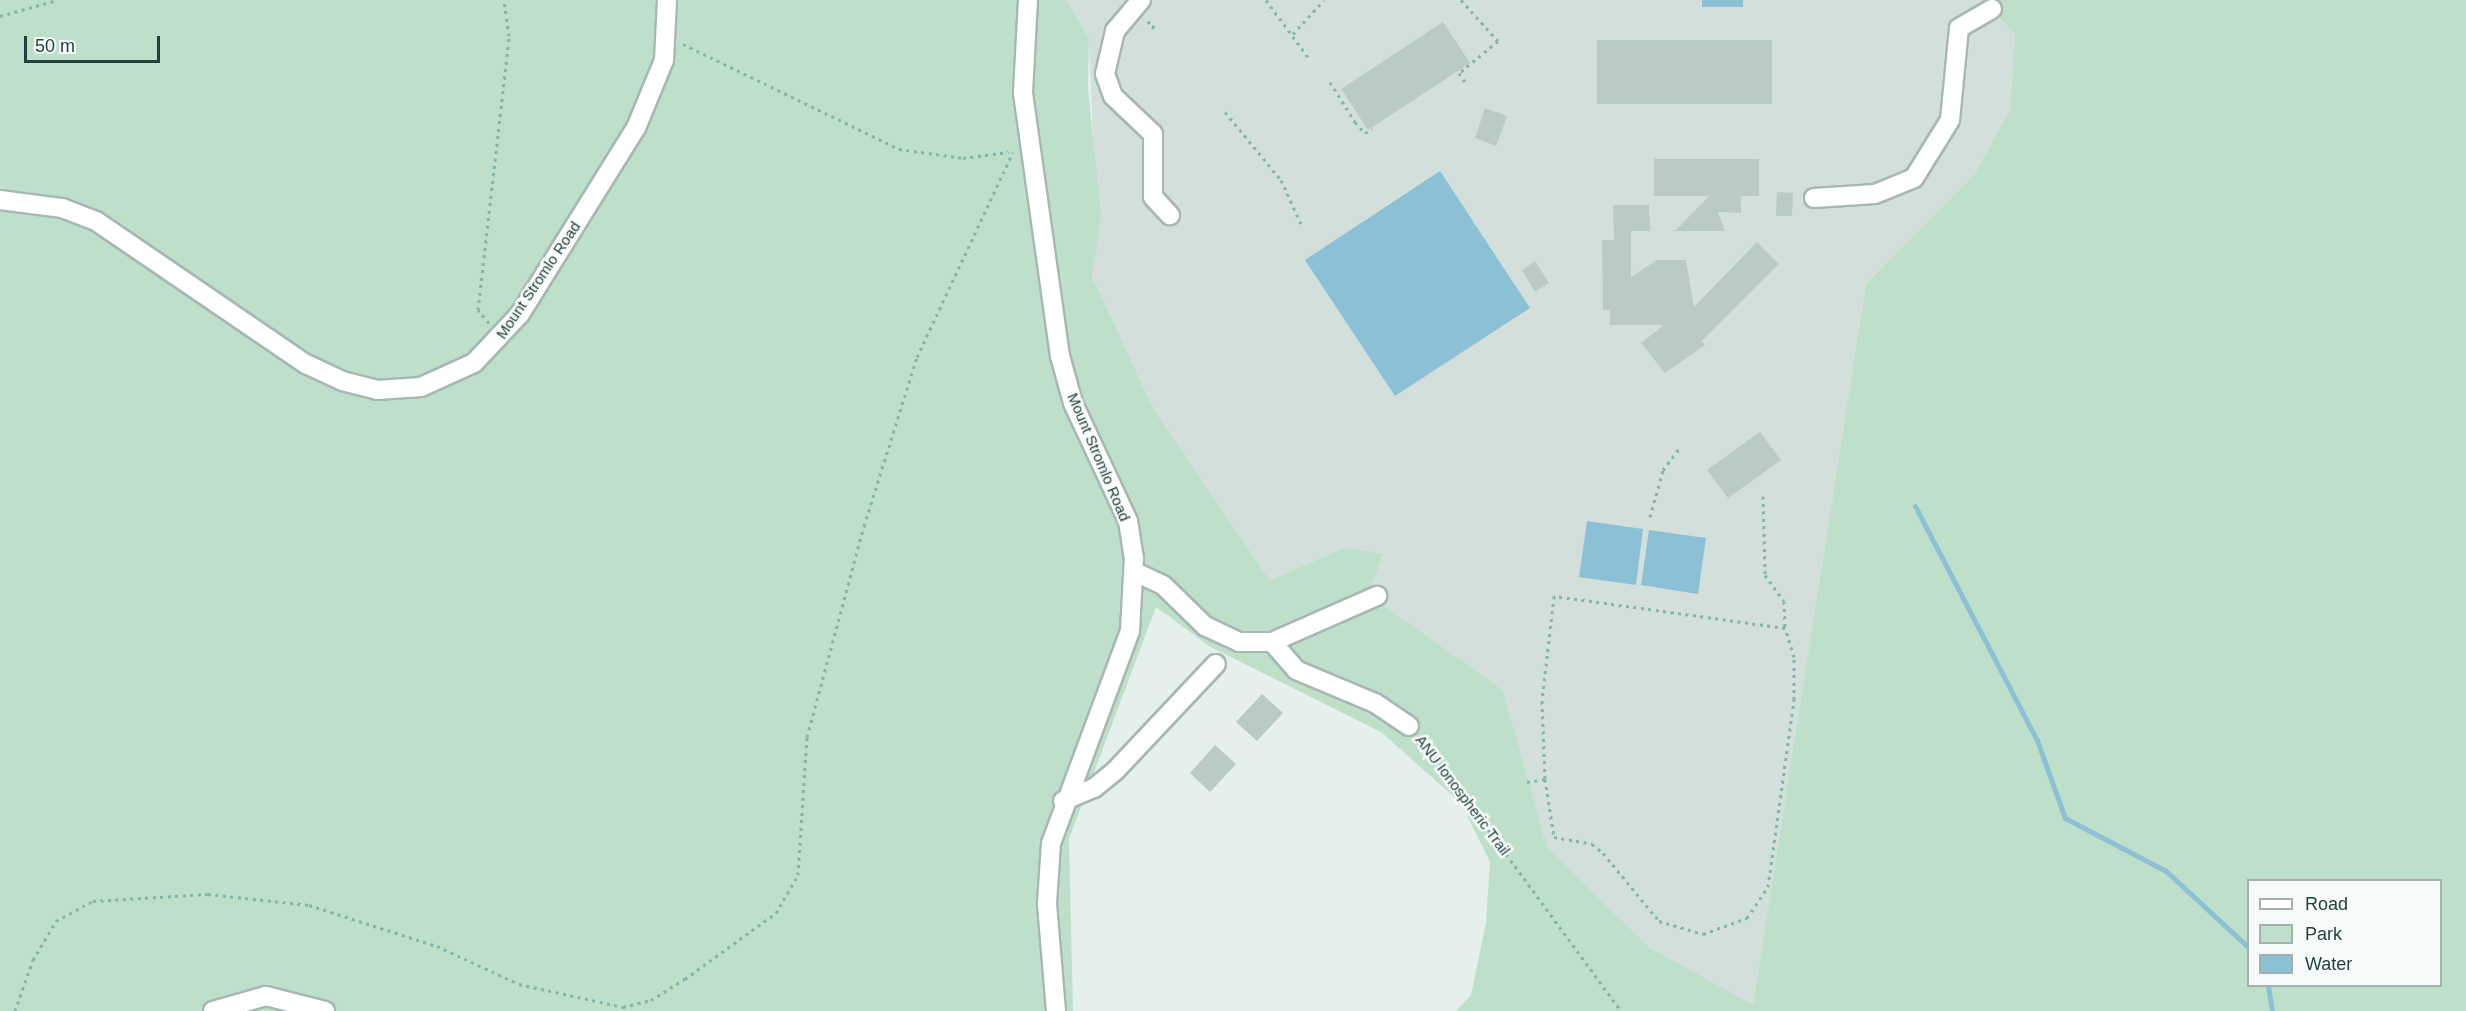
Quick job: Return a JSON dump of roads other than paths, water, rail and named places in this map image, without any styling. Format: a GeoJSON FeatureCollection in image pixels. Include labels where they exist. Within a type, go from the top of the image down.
{"type":"FeatureCollection","features":[{"type":"Feature","properties":{"kind":"street","name":"Mount Stromlo Road"},"geometry":{"type":"LineString","coordinates":[[0,200],[62,208],[96,221],[306,364],[350,384],[377,390],[421,387],[474,363],[501,339],[636,128],[664,60],[667,0]]}},
{"type":"Feature","properties":{"kind":"street","name":"Mount Stromlo Road"},"geometry":{"type":"LineString","coordinates":[[1028,0],[1023,93],[1060,356],[1073,403],[1128,521],[1135,572],[1130,631],[1063,801],[1047,876],[1056,1011]]}},
{"type":"Feature","properties":{"kind":"street"},"geometry":{"type":"LineString","coordinates":[[1142,7],[1115,31],[1105,74],[1113,96],[1153,134],[1153,197],[1170,215]]}},
{"type":"Feature","properties":{"kind":"street"},"geometry":{"type":"LineString","coordinates":[[1814,198],[1875,194],[1914,178],[1950,120],[1959,28],[1992,9]]}},
{"type":"Feature","properties":{"kind":"street"},"geometry":{"type":"LineString","coordinates":[[1135,572],[1163,585],[1220,636],[1272,642],[1377,596]]}},
{"type":"Feature","properties":{"kind":"street","name":"ANU Ionospheric Trail"},"geometry":{"type":"LineString","coordinates":[[1272,642],[1296,670],[1375,703],[1409,726]]}},
{"type":"Feature","properties":{"kind":"street"},"geometry":{"type":"LineString","coordinates":[[1063,801],[1094,788],[1115,771],[1216,664]]}},
{"type":"Feature","properties":{"kind":"street"},"geometry":{"type":"LineString","coordinates":[[213,1011],[266,996],[325,1011]]}},
{"type":"Feature","properties":{"kind":"water"},"geometry":{"type":"Polygon","coordinates":[[[1702,0],[1743,0],[1743,7],[1702,7],[1702,0]]]}},
{"type":"Feature","properties":{"kind":"water"},"geometry":{"type":"Polygon","coordinates":[[[1440,171],[1530,308],[1395,396],[1305,260],[1440,171]]]}},
{"type":"Feature","properties":{"kind":"water"},"geometry":{"type":"Polygon","coordinates":[[[1587,521],[1643,529],[1636,585],[1579,577],[1587,521]]]}},
{"type":"Feature","properties":{"kind":"water"},"geometry":{"type":"Polygon","coordinates":[[[1649,530],[1706,538],[1698,594],[1641,585],[1649,530]]]}},
{"type":"Feature","properties":{"kind":"waterway"},"geometry":{"type":"LineString","coordinates":[[1915,506],[2037,740],[2065,818],[2166,871],[2247,946]]}},
{"type":"Feature","properties":{"kind":"waterway"},"geometry":{"type":"LineString","coordinates":[[2268,987],[2272,1011]]}}]}
